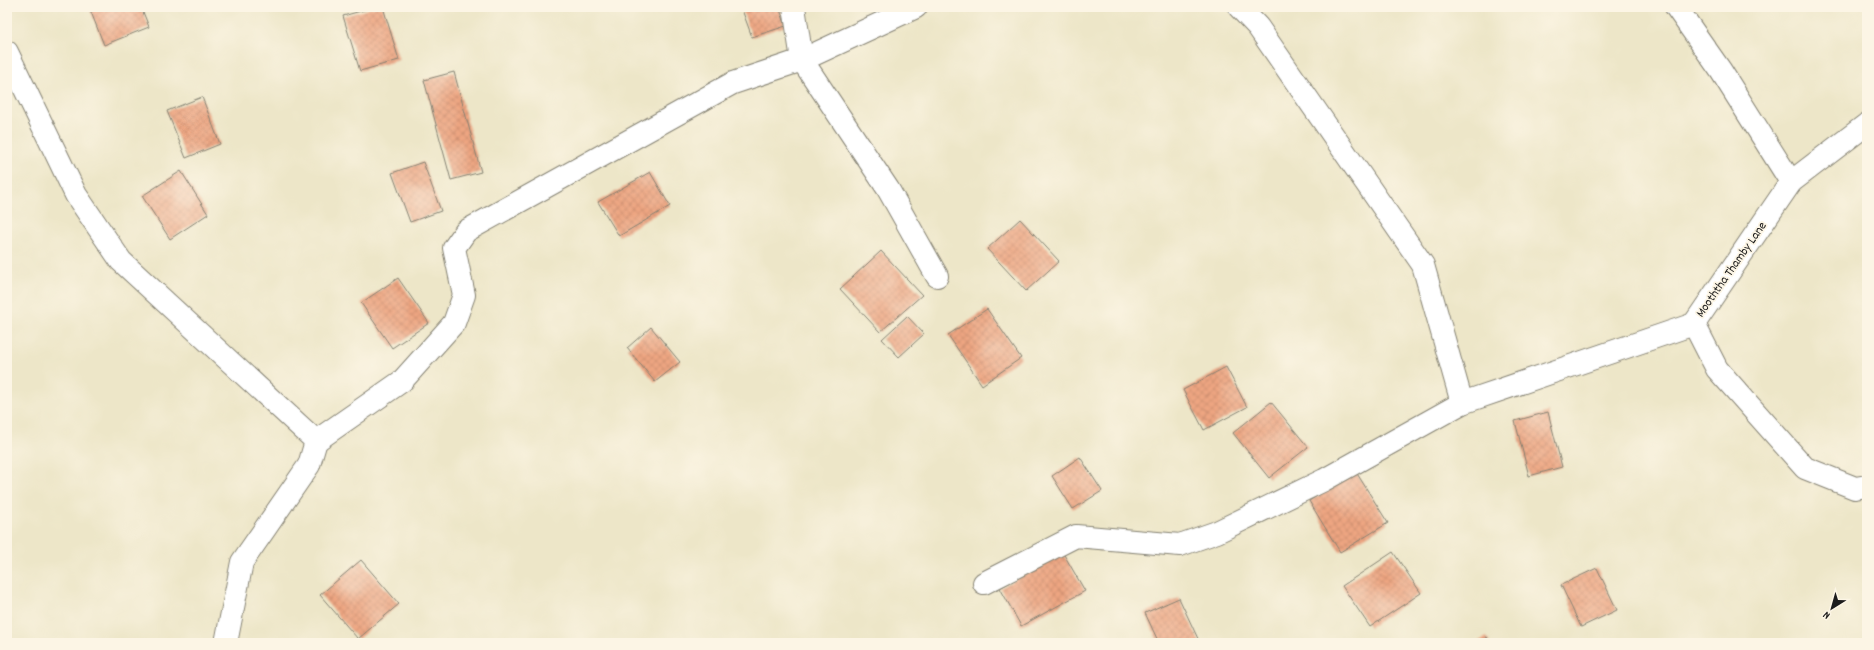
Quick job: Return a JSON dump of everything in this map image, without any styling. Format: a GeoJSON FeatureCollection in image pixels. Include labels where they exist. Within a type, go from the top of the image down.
{"type":"FeatureCollection","features":[{"type":"Feature","properties":{"kind":"street"},"geometry":{"type":"LineString","coordinates":[[794,7],[802,60],[888,189],[937,276]]}},
{"type":"Feature","properties":{"kind":"street"},"geometry":{"type":"LineString","coordinates":[[226,643],[242,562],[309,465],[316,441],[402,381],[454,323],[464,295],[454,248],[466,231],[733,82],[802,60],[916,7]]}},
{"type":"Feature","properties":{"kind":"street"},"geometry":{"type":"LineString","coordinates":[[1239,7],[1258,27],[1423,265],[1462,403]]}},
{"type":"Feature","properties":{"kind":"street"},"geometry":{"type":"LineString","coordinates":[[1676,7],[1721,71],[1791,182]]}},
{"type":"Feature","properties":{"kind":"street"},"geometry":{"type":"LineString","coordinates":[[7,52],[76,195],[121,260],[316,441]]}},
{"type":"Feature","properties":{"kind":"street","name":"Mooththa Thamby Lane"},"geometry":{"type":"LineString","coordinates":[[1867,124],[1791,182],[1694,324],[1717,370],[1805,468],[1854,488],[1867,486]]}},
{"type":"Feature","properties":{"kind":"street"},"geometry":{"type":"LineString","coordinates":[[984,583],[1076,536],[1180,545],[1217,532],[1324,480],[1462,403],[1694,324]]}},
{"type":"Feature","properties":{"kind":"building"},"geometry":{"type":"Polygon","coordinates":[[[89,7],[141,7],[149,27],[104,45],[89,7]]]}},
{"type":"Feature","properties":{"kind":"building"},"geometry":{"type":"Polygon","coordinates":[[[375,7],[383,7],[399,60],[360,71],[343,16],[375,7]]]}},
{"type":"Feature","properties":{"kind":"building"},"geometry":{"type":"Polygon","coordinates":[[[741,7],[779,7],[786,26],[752,37],[741,7]]]}},
{"type":"Feature","properties":{"kind":"building"},"geometry":{"type":"Polygon","coordinates":[[[454,72],[481,172],[451,180],[424,80],[454,72]]]}},
{"type":"Feature","properties":{"kind":"building"},"geometry":{"type":"Polygon","coordinates":[[[202,97],[220,144],[186,158],[167,111],[202,97]]]}},
{"type":"Feature","properties":{"kind":"building"},"geometry":{"type":"Polygon","coordinates":[[[423,162],[441,211],[410,222],[392,173],[423,162]]]}},
{"type":"Feature","properties":{"kind":"building"},"geometry":{"type":"Polygon","coordinates":[[[181,171],[208,214],[170,239],[142,196],[181,171]]]}},
{"type":"Feature","properties":{"kind":"building"},"geometry":{"type":"Polygon","coordinates":[[[650,172],[670,206],[619,236],[598,202],[650,172]]]}},
{"type":"Feature","properties":{"kind":"building"},"geometry":{"type":"Polygon","coordinates":[[[1020,219],[1059,261],[1026,291],[987,249],[1020,219]]]}},
{"type":"Feature","properties":{"kind":"building"},"geometry":{"type":"Polygon","coordinates":[[[881,251],[922,295],[880,332],[840,289],[881,251]]]}},
{"type":"Feature","properties":{"kind":"building"},"geometry":{"type":"Polygon","coordinates":[[[398,278],[429,323],[392,348],[361,303],[398,278]]]}},
{"type":"Feature","properties":{"kind":"building"},"geometry":{"type":"Polygon","coordinates":[[[987,309],[1021,358],[982,385],[948,335],[987,309]]]}},
{"type":"Feature","properties":{"kind":"building"},"geometry":{"type":"Polygon","coordinates":[[[907,316],[924,334],[899,357],[882,339],[907,316]]]}},
{"type":"Feature","properties":{"kind":"building"},"geometry":{"type":"Polygon","coordinates":[[[651,327],[680,362],[655,382],[627,348],[651,327]]]}},
{"type":"Feature","properties":{"kind":"building"},"geometry":{"type":"Polygon","coordinates":[[[1226,367],[1247,407],[1204,430],[1183,390],[1226,367]]]}},
{"type":"Feature","properties":{"kind":"building"},"geometry":{"type":"Polygon","coordinates":[[[1271,402],[1308,447],[1269,478],[1233,433],[1271,402]]]}},
{"type":"Feature","properties":{"kind":"building"},"geometry":{"type":"Polygon","coordinates":[[[1548,412],[1562,467],[1529,476],[1515,421],[1548,412]]]}},
{"type":"Feature","properties":{"kind":"building"},"geometry":{"type":"Polygon","coordinates":[[[1080,457],[1102,491],[1073,509],[1052,476],[1080,457]]]}},
{"type":"Feature","properties":{"kind":"building"},"geometry":{"type":"Polygon","coordinates":[[[1356,472],[1388,523],[1340,552],[1309,501],[1356,472]]]}},
{"type":"Feature","properties":{"kind":"building"},"geometry":{"type":"Polygon","coordinates":[[[1393,552],[1421,593],[1370,627],[1342,586],[1393,552]]]}},
{"type":"Feature","properties":{"kind":"building"},"geometry":{"type":"Polygon","coordinates":[[[1063,553],[1085,591],[1021,626],[1000,588],[1063,553]]]}},
{"type":"Feature","properties":{"kind":"building"},"geometry":{"type":"Polygon","coordinates":[[[361,560],[399,604],[358,639],[320,595],[361,560]]]}},
{"type":"Feature","properties":{"kind":"building"},"geometry":{"type":"Polygon","coordinates":[[[1597,568],[1617,610],[1581,627],[1561,585],[1597,568]]]}},
{"type":"Feature","properties":{"kind":"building"},"geometry":{"type":"Polygon","coordinates":[[[1179,598],[1200,643],[1159,643],[1145,613],[1179,598]]]}},
{"type":"Feature","properties":{"kind":"building"},"geometry":{"type":"Polygon","coordinates":[[[1487,637],[1490,643],[1477,643],[1487,637]]]}}]}
